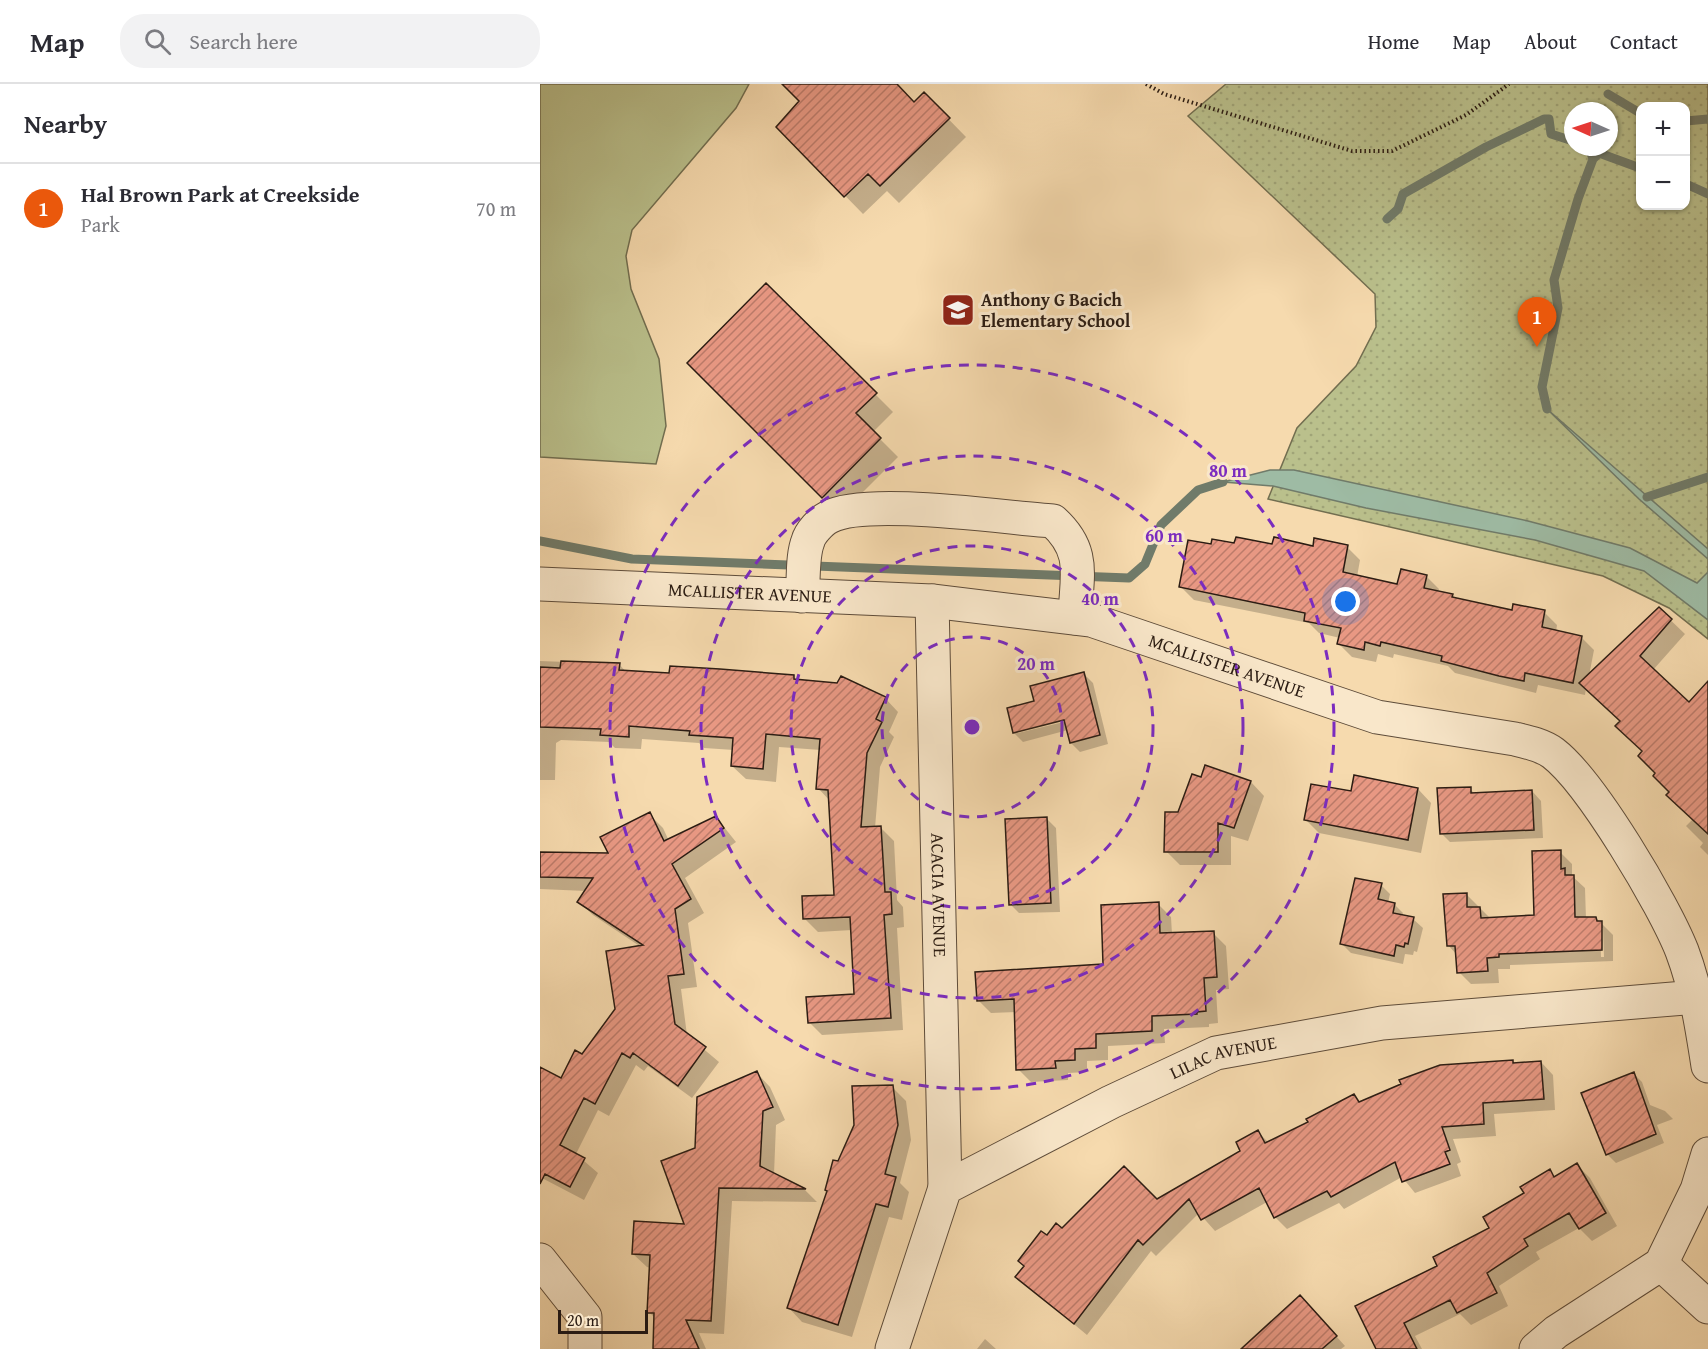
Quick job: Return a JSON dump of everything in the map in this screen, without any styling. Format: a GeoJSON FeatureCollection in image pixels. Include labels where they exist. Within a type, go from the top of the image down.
{"type":"FeatureCollection","features":[{"type":"Feature","properties":{"kind":"street"},"geometry":{"type":"LineString","coordinates":[[802,596],[807,541],[828,517],[855,509],[895,508],[1053,521],[1069,536],[1077,553],[1076,608]]}},
{"type":"Feature","properties":{"kind":"street","name":"MCALLISTER AVENUE"},"geometry":{"type":"LineString","coordinates":[[540,584],[1076,608],[1091,620],[1377,717],[1515,739],[1544,748],[1569,768],[1695,947],[1697,997],[1708,1066]]}},
{"type":"Feature","properties":{"kind":"street","name":"ACACIA AVENUE"},"geometry":{"type":"LineString","coordinates":[[932,601],[945,1188]]}},
{"type":"Feature","properties":{"kind":"street","name":"LILAC AVENUE"},"geometry":{"type":"LineString","coordinates":[[945,1188],[1111,1102],[1216,1053],[1382,1023],[1697,997]]}},
{"type":"Feature","properties":{"kind":"street"},"geometry":{"type":"LineString","coordinates":[[1536,1349],[1556,1332],[1661,1264],[1697,1190],[1708,1154]]}},
{"type":"Feature","properties":{"kind":"street"},"geometry":{"type":"LineString","coordinates":[[892,1349],[945,1188]]}},
{"type":"Feature","properties":{"kind":"street"},"geometry":{"type":"LineString","coordinates":[[540,1260],[585,1317],[585,1349]]}},
{"type":"Feature","properties":{"kind":"street"},"geometry":{"type":"LineString","coordinates":[[1661,1264],[1708,1307]]}},
{"type":"Feature","properties":{"kind":"path"},"geometry":{"type":"LineString","coordinates":[[1146,84],[1164,94],[1352,151],[1392,151],[1466,115],[1509,84]]}},
{"type":"Feature","properties":{"kind":"shaded area"},"geometry":{"type":"Polygon","coordinates":[[[540,84],[749,84],[736,108],[632,230],[626,256],[631,289],[659,359],[666,426],[656,464],[540,457],[540,84]]]}},
{"type":"Feature","properties":{"kind":"shaded area"},"geometry":{"type":"Polygon","coordinates":[[[1226,84],[1708,84],[1708,639],[1669,608],[1603,576],[1268,499],[1297,428],[1356,366],[1376,327],[1375,294],[1188,116],[1226,84]]]}},
{"type":"Feature","properties":{"kind":"shaded area"},"geometry":{"type":"Polygon","coordinates":[[[1547,409],[1708,549],[1708,559],[1639,499],[1547,409]]]}},
{"type":"Feature","properties":{"kind":"shaded area"},"geometry":{"type":"Polygon","coordinates":[[[1270,470],[1294,470],[1528,521],[1630,548],[1697,583],[1708,572],[1708,620],[1644,571],[1535,540],[1366,508],[1273,486],[1223,482],[1270,470]]]}},
{"type":"Feature","properties":{"kind":"building"},"geometry":{"type":"Polygon","coordinates":[[[782,84],[897,84],[914,102],[924,92],[950,118],[880,186],[868,174],[844,197],[776,127],[799,101],[782,84]]]}},
{"type":"Feature","properties":{"kind":"building"},"geometry":{"type":"Polygon","coordinates":[[[766,283],[877,393],[856,413],[881,438],[822,498],[687,363],[766,283]]]}},
{"type":"Feature","properties":{"kind":"building"},"geometry":{"type":"Polygon","coordinates":[[[1236,537],[1272,544],[1274,537],[1313,546],[1314,538],[1348,545],[1343,572],[1397,584],[1401,569],[1427,575],[1424,588],[1453,594],[1452,597],[1512,610],[1513,604],[1545,610],[1542,627],[1582,636],[1573,683],[1525,673],[1524,681],[1499,676],[1441,661],[1442,656],[1381,642],[1380,646],[1365,642],[1364,650],[1337,644],[1341,628],[1304,621],[1305,613],[1179,587],[1188,540],[1211,544],[1212,539],[1234,543],[1236,537]]]}},
{"type":"Feature","properties":{"kind":"building"},"geometry":{"type":"Polygon","coordinates":[[[1659,607],[1672,619],[1640,656],[1689,702],[1708,681],[1708,834],[1666,795],[1669,792],[1638,756],[1642,751],[1615,726],[1620,721],[1579,683],[1659,607]]]}},
{"type":"Feature","properties":{"kind":"building"},"geometry":{"type":"Polygon","coordinates":[[[561,661],[620,663],[619,670],[669,673],[670,666],[720,669],[794,675],[794,679],[837,683],[841,676],[886,697],[876,719],[882,722],[867,753],[861,827],[881,826],[885,892],[891,892],[892,914],[884,915],[891,1018],[808,1023],[806,997],[854,994],[850,917],[803,919],[802,896],[834,895],[828,790],[816,789],[820,739],[766,734],[763,769],[731,766],[733,738],[689,735],[690,731],[629,726],[629,737],[600,735],[601,729],[540,727],[540,667],[560,668],[561,661]]]}},
{"type":"Feature","properties":{"kind":"building"},"geometry":{"type":"Polygon","coordinates":[[[1084,672],[1100,735],[1070,743],[1064,720],[1013,733],[1007,708],[1034,701],[1030,686],[1084,672]]]}},
{"type":"Feature","properties":{"kind":"building"},"geometry":{"type":"Polygon","coordinates":[[[1205,765],[1251,781],[1234,828],[1218,823],[1218,852],[1164,852],[1165,812],[1178,812],[1192,774],[1201,777],[1205,765]]]}},
{"type":"Feature","properties":{"kind":"building"},"geometry":{"type":"Polygon","coordinates":[[[1354,775],[1418,788],[1408,840],[1304,820],[1311,784],[1351,791],[1354,775]]]}},
{"type":"Feature","properties":{"kind":"building"},"geometry":{"type":"Polygon","coordinates":[[[1471,787],[1471,793],[1532,790],[1534,830],[1440,834],[1437,788],[1471,787]]]}},
{"type":"Feature","properties":{"kind":"building"},"geometry":{"type":"Polygon","coordinates":[[[650,812],[664,841],[716,816],[724,828],[672,864],[691,899],[675,909],[684,974],[668,976],[675,1024],[706,1047],[678,1086],[633,1053],[630,1058],[622,1053],[595,1104],[584,1098],[560,1145],[585,1158],[570,1187],[545,1174],[540,1184],[540,1067],[561,1078],[575,1050],[582,1054],[615,1009],[606,951],[643,945],[577,902],[593,878],[540,877],[540,852],[608,853],[600,837],[650,812]]]}},
{"type":"Feature","properties":{"kind":"building"},"geometry":{"type":"Polygon","coordinates":[[[1047,817],[1051,903],[1009,905],[1005,819],[1047,817]]]}},
{"type":"Feature","properties":{"kind":"building"},"geometry":{"type":"Polygon","coordinates":[[[1561,850],[1561,869],[1565,868],[1565,875],[1574,875],[1575,917],[1596,917],[1597,921],[1602,921],[1602,950],[1499,954],[1499,957],[1487,958],[1488,971],[1457,973],[1455,946],[1447,946],[1443,894],[1467,893],[1467,907],[1480,907],[1481,918],[1534,915],[1532,851],[1561,850]]]}},
{"type":"Feature","properties":{"kind":"building"},"geometry":{"type":"Polygon","coordinates":[[[1355,878],[1382,883],[1378,899],[1395,903],[1393,913],[1414,917],[1408,944],[1405,943],[1404,947],[1396,945],[1394,956],[1340,944],[1355,878]]]}},
{"type":"Feature","properties":{"kind":"building"},"geometry":{"type":"Polygon","coordinates":[[[1159,902],[1160,933],[1214,931],[1217,977],[1204,978],[1206,1011],[1197,1012],[1197,1014],[1152,1016],[1152,1031],[1096,1034],[1096,1048],[1075,1049],[1075,1060],[1055,1061],[1056,1068],[1016,1070],[1014,999],[977,1001],[975,972],[1103,964],[1101,905],[1159,902]]]}},
{"type":"Feature","properties":{"kind":"building"},"geometry":{"type":"Polygon","coordinates":[[[1513,1060],[1513,1063],[1541,1061],[1544,1099],[1483,1103],[1484,1124],[1442,1127],[1450,1150],[1445,1152],[1450,1164],[1402,1182],[1395,1162],[1331,1197],[1327,1191],[1274,1218],[1259,1188],[1201,1220],[1189,1199],[1143,1245],[1138,1240],[1074,1324],[1015,1277],[1024,1266],[1018,1261],[1041,1231],[1047,1235],[1056,1223],[1062,1228],[1124,1166],[1157,1199],[1240,1151],[1236,1142],[1258,1130],[1265,1143],[1308,1122],[1306,1119],[1354,1094],[1359,1102],[1401,1084],[1399,1080],[1440,1065],[1513,1060]]]}},
{"type":"Feature","properties":{"kind":"building"},"geometry":{"type":"Polygon","coordinates":[[[757,1071],[773,1107],[763,1111],[760,1166],[806,1189],[719,1188],[711,1321],[686,1320],[699,1349],[653,1349],[654,1313],[647,1313],[650,1255],[632,1254],[634,1221],[684,1224],[661,1161],[695,1148],[697,1097],[757,1071]]]}},
{"type":"Feature","properties":{"kind":"building"},"geometry":{"type":"Polygon","coordinates":[[[1634,1072],[1656,1134],[1606,1155],[1581,1093],[1634,1072]]]}},
{"type":"Feature","properties":{"kind":"building"},"geometry":{"type":"Polygon","coordinates":[[[893,1085],[898,1125],[885,1174],[896,1177],[888,1207],[876,1204],[838,1325],[787,1308],[827,1191],[825,1190],[833,1160],[838,1161],[854,1125],[852,1086],[893,1085]]]}},
{"type":"Feature","properties":{"kind":"building"},"geometry":{"type":"Polygon","coordinates":[[[1577,1163],[1606,1213],[1579,1229],[1569,1213],[1524,1239],[1528,1246],[1487,1273],[1497,1293],[1457,1313],[1450,1300],[1404,1323],[1417,1349],[1376,1349],[1355,1306],[1437,1266],[1433,1257],[1489,1228],[1483,1217],[1524,1193],[1520,1187],[1550,1169],[1554,1177],[1577,1163]]]}},
{"type":"Feature","properties":{"kind":"building"},"geometry":{"type":"Polygon","coordinates":[[[1300,1295],[1337,1336],[1322,1349],[1241,1349],[1300,1295]]]}},
{"type":"Feature","properties":{"kind":"waterway"},"geometry":{"type":"LineString","coordinates":[[1608,94],[1636,111]]}},
{"type":"Feature","properties":{"kind":"waterway"},"geometry":{"type":"LineString","coordinates":[[1387,219],[1398,209],[1403,194],[1486,147],[1544,119],[1549,119],[1551,134],[1564,138]]}},
{"type":"Feature","properties":{"kind":"waterway"},"geometry":{"type":"LineString","coordinates":[[1690,121],[1708,119]]}},
{"type":"Feature","properties":{"kind":"waterway"},"geometry":{"type":"LineString","coordinates":[[1593,159],[1599,153],[1636,167]]}},
{"type":"Feature","properties":{"kind":"waterway"},"geometry":{"type":"LineString","coordinates":[[1547,409],[1542,387],[1558,308],[1554,280],[1578,199],[1593,159],[1592,156]]}},
{"type":"Feature","properties":{"kind":"waterway"},"geometry":{"type":"LineString","coordinates":[[1690,186],[1708,194]]}},
{"type":"Feature","properties":{"kind":"waterway"},"geometry":{"type":"LineString","coordinates":[[1647,497],[1708,477]]}},
{"type":"Feature","properties":{"kind":"waterway"},"geometry":{"type":"LineString","coordinates":[[540,541],[632,559],[1129,578],[1145,564],[1161,525],[1198,490],[1223,482]]}},
{"type":"Feature","properties":{"kind":"place","name":"Anthony G Bacich Elementary School"},"geometry":{"type":"Point","coordinates":[958,310]}},
{"type":"Feature","properties":{"kind":"place","name":"Hal Brown Park at Creekside"},"geometry":{"type":"Point","coordinates":[1537,347]}}]}
